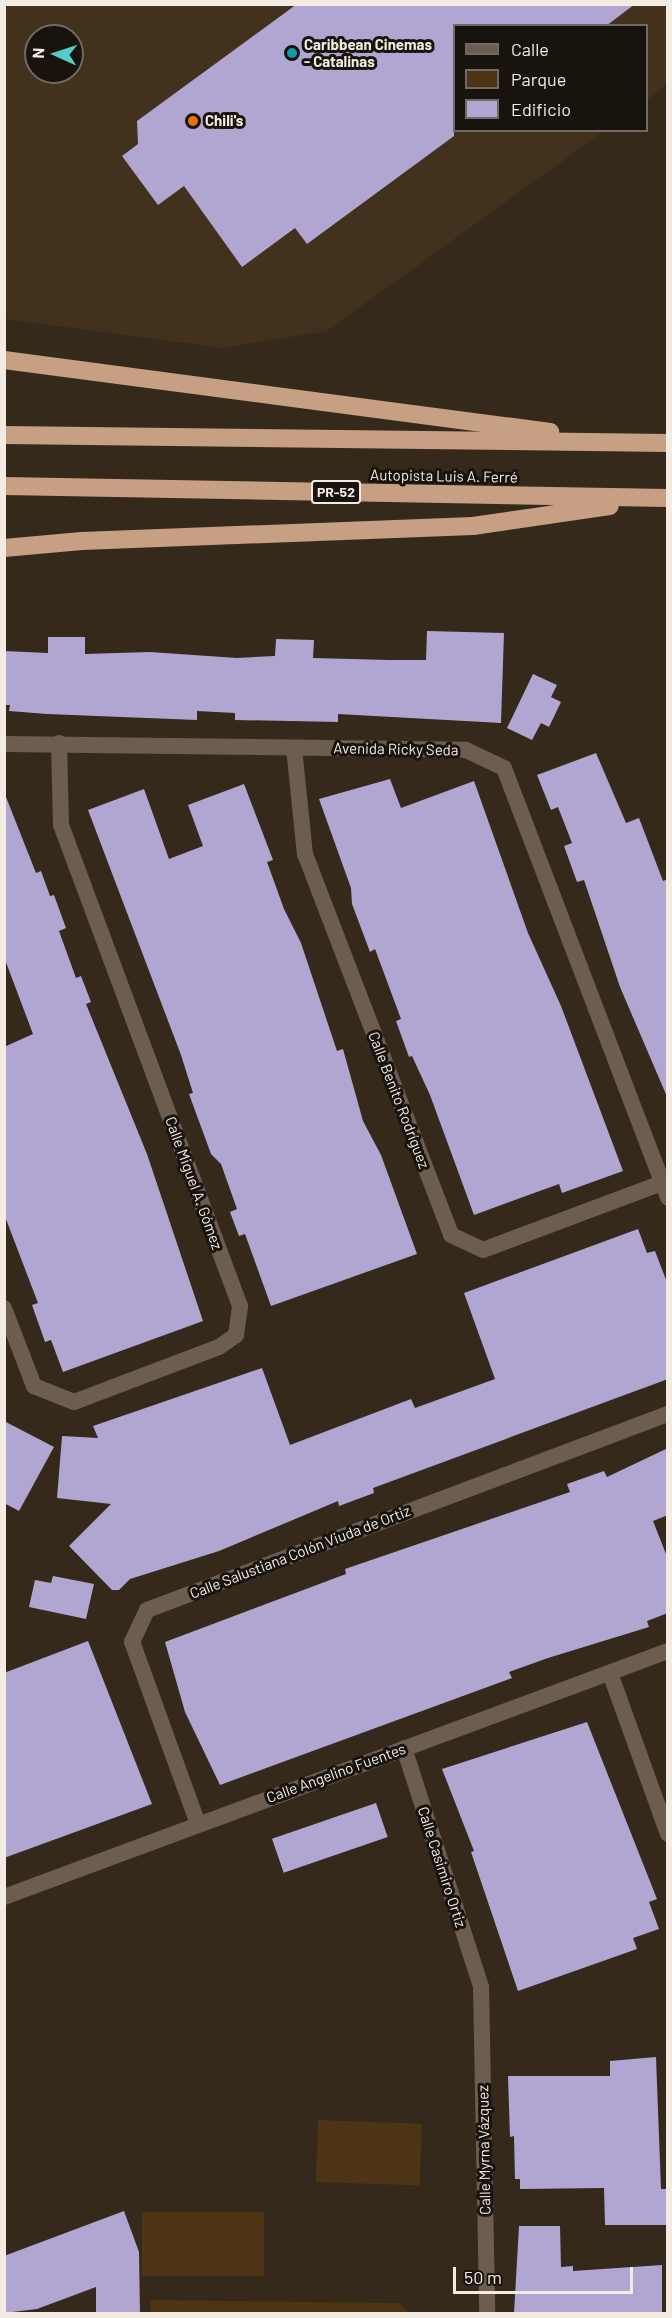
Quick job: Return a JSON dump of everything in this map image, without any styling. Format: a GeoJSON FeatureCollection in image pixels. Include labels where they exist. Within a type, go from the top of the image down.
{"type":"FeatureCollection","features":[{"type":"Feature","properties":{"kind":"highway"},"geometry":{"type":"LineString","coordinates":[[9,359],[611,442]]}},
{"type":"Feature","properties":{"kind":"highway"},"geometry":{"type":"LineString","coordinates":[[4,435],[668,443]]}},
{"type":"Feature","properties":{"kind":"highway","name":"Autopista Luis A. Ferré"},"geometry":{"type":"LineString","coordinates":[[4,486],[665,498]]}},
{"type":"Feature","properties":{"kind":"highway"},"geometry":{"type":"LineString","coordinates":[[4,548],[82,541],[473,526],[665,498]]}},
{"type":"Feature","properties":{"kind":"street","name":"Calle Miguel A. Gómez"},"geometry":{"type":"LineString","coordinates":[[4,1308],[34,1386],[74,1402],[219,1347],[236,1335],[240,1306],[61,825],[58,743]]}},
{"type":"Feature","properties":{"kind":"street","name":"Avenida Ricky Seda"},"geometry":{"type":"LineString","coordinates":[[4,744],[466,750],[504,768],[664,1190]]}},
{"type":"Feature","properties":{"kind":"street","name":"Calle Benito Rodríguez"},"geometry":{"type":"LineString","coordinates":[[294,748],[305,854],[451,1235],[483,1250],[664,1190]]}},
{"type":"Feature","properties":{"kind":"street","name":"Calle Salustiana Colón Viuda de Ortiz"},"geometry":{"type":"LineString","coordinates":[[198,1824],[132,1642],[147,1610],[668,1414]]}},
{"type":"Feature","properties":{"kind":"street","name":"Calle Angelino Fuentes"},"geometry":{"type":"LineString","coordinates":[[4,1897],[668,1651]]}},
{"type":"Feature","properties":{"kind":"street"},"geometry":{"type":"LineString","coordinates":[[610,1673],[668,1834]]}},
{"type":"Feature","properties":{"kind":"street","name":"Calle Casimiro Ortiz"},"geometry":{"type":"LineString","coordinates":[[404,1748],[481,1987]]}},
{"type":"Feature","properties":{"kind":"street","name":"Calle Myrna Vázquez"},"geometry":{"type":"LineString","coordinates":[[481,1987],[487,2313]]}},
{"type":"Feature","properties":{"kind":"shaded area"},"geometry":{"type":"Polygon","coordinates":[[[5,5],[667,5],[667,84],[648,99],[648,24],[453,24],[453,132],[603,132],[327,331],[223,348],[5,319],[5,5]]]}},
{"type":"Feature","properties":{"kind":"green space"},"geometry":{"type":"Polygon","coordinates":[[[318,2120],[422,2124],[420,2186],[316,2182],[318,2120]]]}},
{"type":"Feature","properties":{"kind":"green space"},"geometry":{"type":"Polygon","coordinates":[[[142,2212],[264,2212],[264,2276],[142,2276],[142,2212]]]}},
{"type":"Feature","properties":{"kind":"green space"},"geometry":{"type":"Polygon","coordinates":[[[151,2300],[399,2303],[410,2313],[150,2313],[151,2300]]]}},
{"type":"Feature","properties":{"kind":"building"},"geometry":{"type":"Polygon","coordinates":[[[297,4],[635,4],[609,24],[453,24],[454,136],[307,244],[295,228],[242,267],[184,186],[158,205],[122,156],[138,144],[137,121],[297,4]]]}},
{"type":"Feature","properties":{"kind":"building"},"geometry":{"type":"Polygon","coordinates":[[[427,631],[504,633],[501,723],[338,714],[338,722],[235,720],[235,713],[197,711],[197,720],[47,714],[9,711],[10,705],[4,705],[4,651],[48,653],[48,637],[85,637],[85,654],[150,652],[237,658],[275,656],[276,639],[314,640],[313,658],[426,660],[427,631]]]}},
{"type":"Feature","properties":{"kind":"building"},"geometry":{"type":"Polygon","coordinates":[[[533,674],[557,685],[551,697],[561,702],[549,727],[541,723],[532,740],[507,728],[533,674]]]}},
{"type":"Feature","properties":{"kind":"building"},"geometry":{"type":"Polygon","coordinates":[[[596,753],[626,823],[639,818],[663,881],[668,879],[668,1099],[620,987],[584,880],[577,882],[564,846],[572,843],[558,807],[551,810],[537,775],[596,753]]]}},
{"type":"Feature","properties":{"kind":"building"},"geometry":{"type":"Polygon","coordinates":[[[390,779],[401,808],[474,781],[528,933],[561,1006],[623,1171],[562,1193],[559,1184],[474,1215],[430,1095],[412,1056],[409,1057],[396,1021],[401,1019],[375,949],[370,952],[352,904],[351,888],[319,799],[390,779]]]}},
{"type":"Feature","properties":{"kind":"building"},"geometry":{"type":"Polygon","coordinates":[[[244,784],[273,860],[267,862],[284,909],[301,943],[337,1051],[343,1049],[363,1121],[381,1155],[417,1254],[271,1306],[245,1234],[239,1236],[230,1212],[237,1209],[221,1164],[211,1154],[189,1094],[193,1093],[181,1055],[88,810],[144,789],[169,859],[203,846],[188,805],[244,784]]]}},
{"type":"Feature","properties":{"kind":"building"},"geometry":{"type":"Polygon","coordinates":[[[4,792],[36,873],[41,871],[50,896],[54,895],[66,928],[59,931],[76,978],[81,976],[91,1002],[86,1004],[147,1154],[203,1321],[63,1372],[51,1340],[45,1342],[32,1305],[38,1303],[4,1214],[4,1047],[33,1034],[4,957],[4,792]]]}},
{"type":"Feature","properties":{"kind":"building"},"geometry":{"type":"Polygon","coordinates":[[[638,1229],[647,1253],[655,1251],[668,1285],[668,1379],[373,1488],[374,1493],[339,1506],[338,1501],[219,1551],[130,1579],[119,1590],[112,1590],[69,1546],[111,1504],[57,1498],[62,1436],[98,1438],[93,1426],[262,1368],[290,1445],[411,1399],[415,1408],[495,1379],[464,1293],[638,1229]]]}},
{"type":"Feature","properties":{"kind":"building"},"geometry":{"type":"Polygon","coordinates":[[[4,1421],[54,1447],[19,1511],[4,1503],[4,1421]]]}},
{"type":"Feature","properties":{"kind":"building"},"geometry":{"type":"Polygon","coordinates":[[[668,1448],[668,1515],[653,1521],[668,1559],[668,1613],[647,1621],[649,1627],[509,1672],[512,1678],[220,1785],[185,1712],[165,1642],[346,1574],[345,1569],[570,1492],[567,1484],[604,1471],[607,1477],[668,1448]]]}},
{"type":"Feature","properties":{"kind":"building"},"geometry":{"type":"Polygon","coordinates":[[[53,1576],[94,1584],[86,1619],[29,1607],[35,1580],[51,1583],[53,1576]]]}},
{"type":"Feature","properties":{"kind":"building"},"geometry":{"type":"Polygon","coordinates":[[[88,1641],[152,1804],[4,1858],[4,1673],[88,1641]]]}},
{"type":"Feature","properties":{"kind":"building"},"geometry":{"type":"Polygon","coordinates":[[[587,1722],[657,1899],[649,1902],[659,1929],[633,1938],[637,1949],[518,1991],[471,1852],[474,1851],[442,1769],[587,1722]]]}},
{"type":"Feature","properties":{"kind":"building"},"geometry":{"type":"Polygon","coordinates":[[[376,1803],[388,1837],[284,1873],[272,1839],[376,1803]]]}},
{"type":"Feature","properties":{"kind":"building"},"geometry":{"type":"Polygon","coordinates":[[[656,2057],[661,2189],[668,2189],[668,2225],[605,2225],[604,2188],[520,2189],[520,2179],[515,2179],[514,2136],[510,2137],[508,2076],[610,2076],[610,2061],[656,2057]]]}},
{"type":"Feature","properties":{"kind":"building"},"geometry":{"type":"Polygon","coordinates":[[[124,2211],[139,2252],[140,2313],[96,2313],[96,2287],[37,2309],[4,2313],[4,2256],[124,2211]]]}},
{"type":"Feature","properties":{"kind":"building"},"geometry":{"type":"Polygon","coordinates":[[[519,2226],[560,2226],[561,2267],[573,2266],[573,2271],[662,2265],[662,2313],[514,2313],[519,2226]]]}},
{"type":"Feature","properties":{"kind":"place","name":"Caribbean Cinemas - Catalinas"},"geometry":{"type":"Point","coordinates":[292,53]}},
{"type":"Feature","properties":{"kind":"place","name":"Chili's"},"geometry":{"type":"Point","coordinates":[193,121]}}]}
